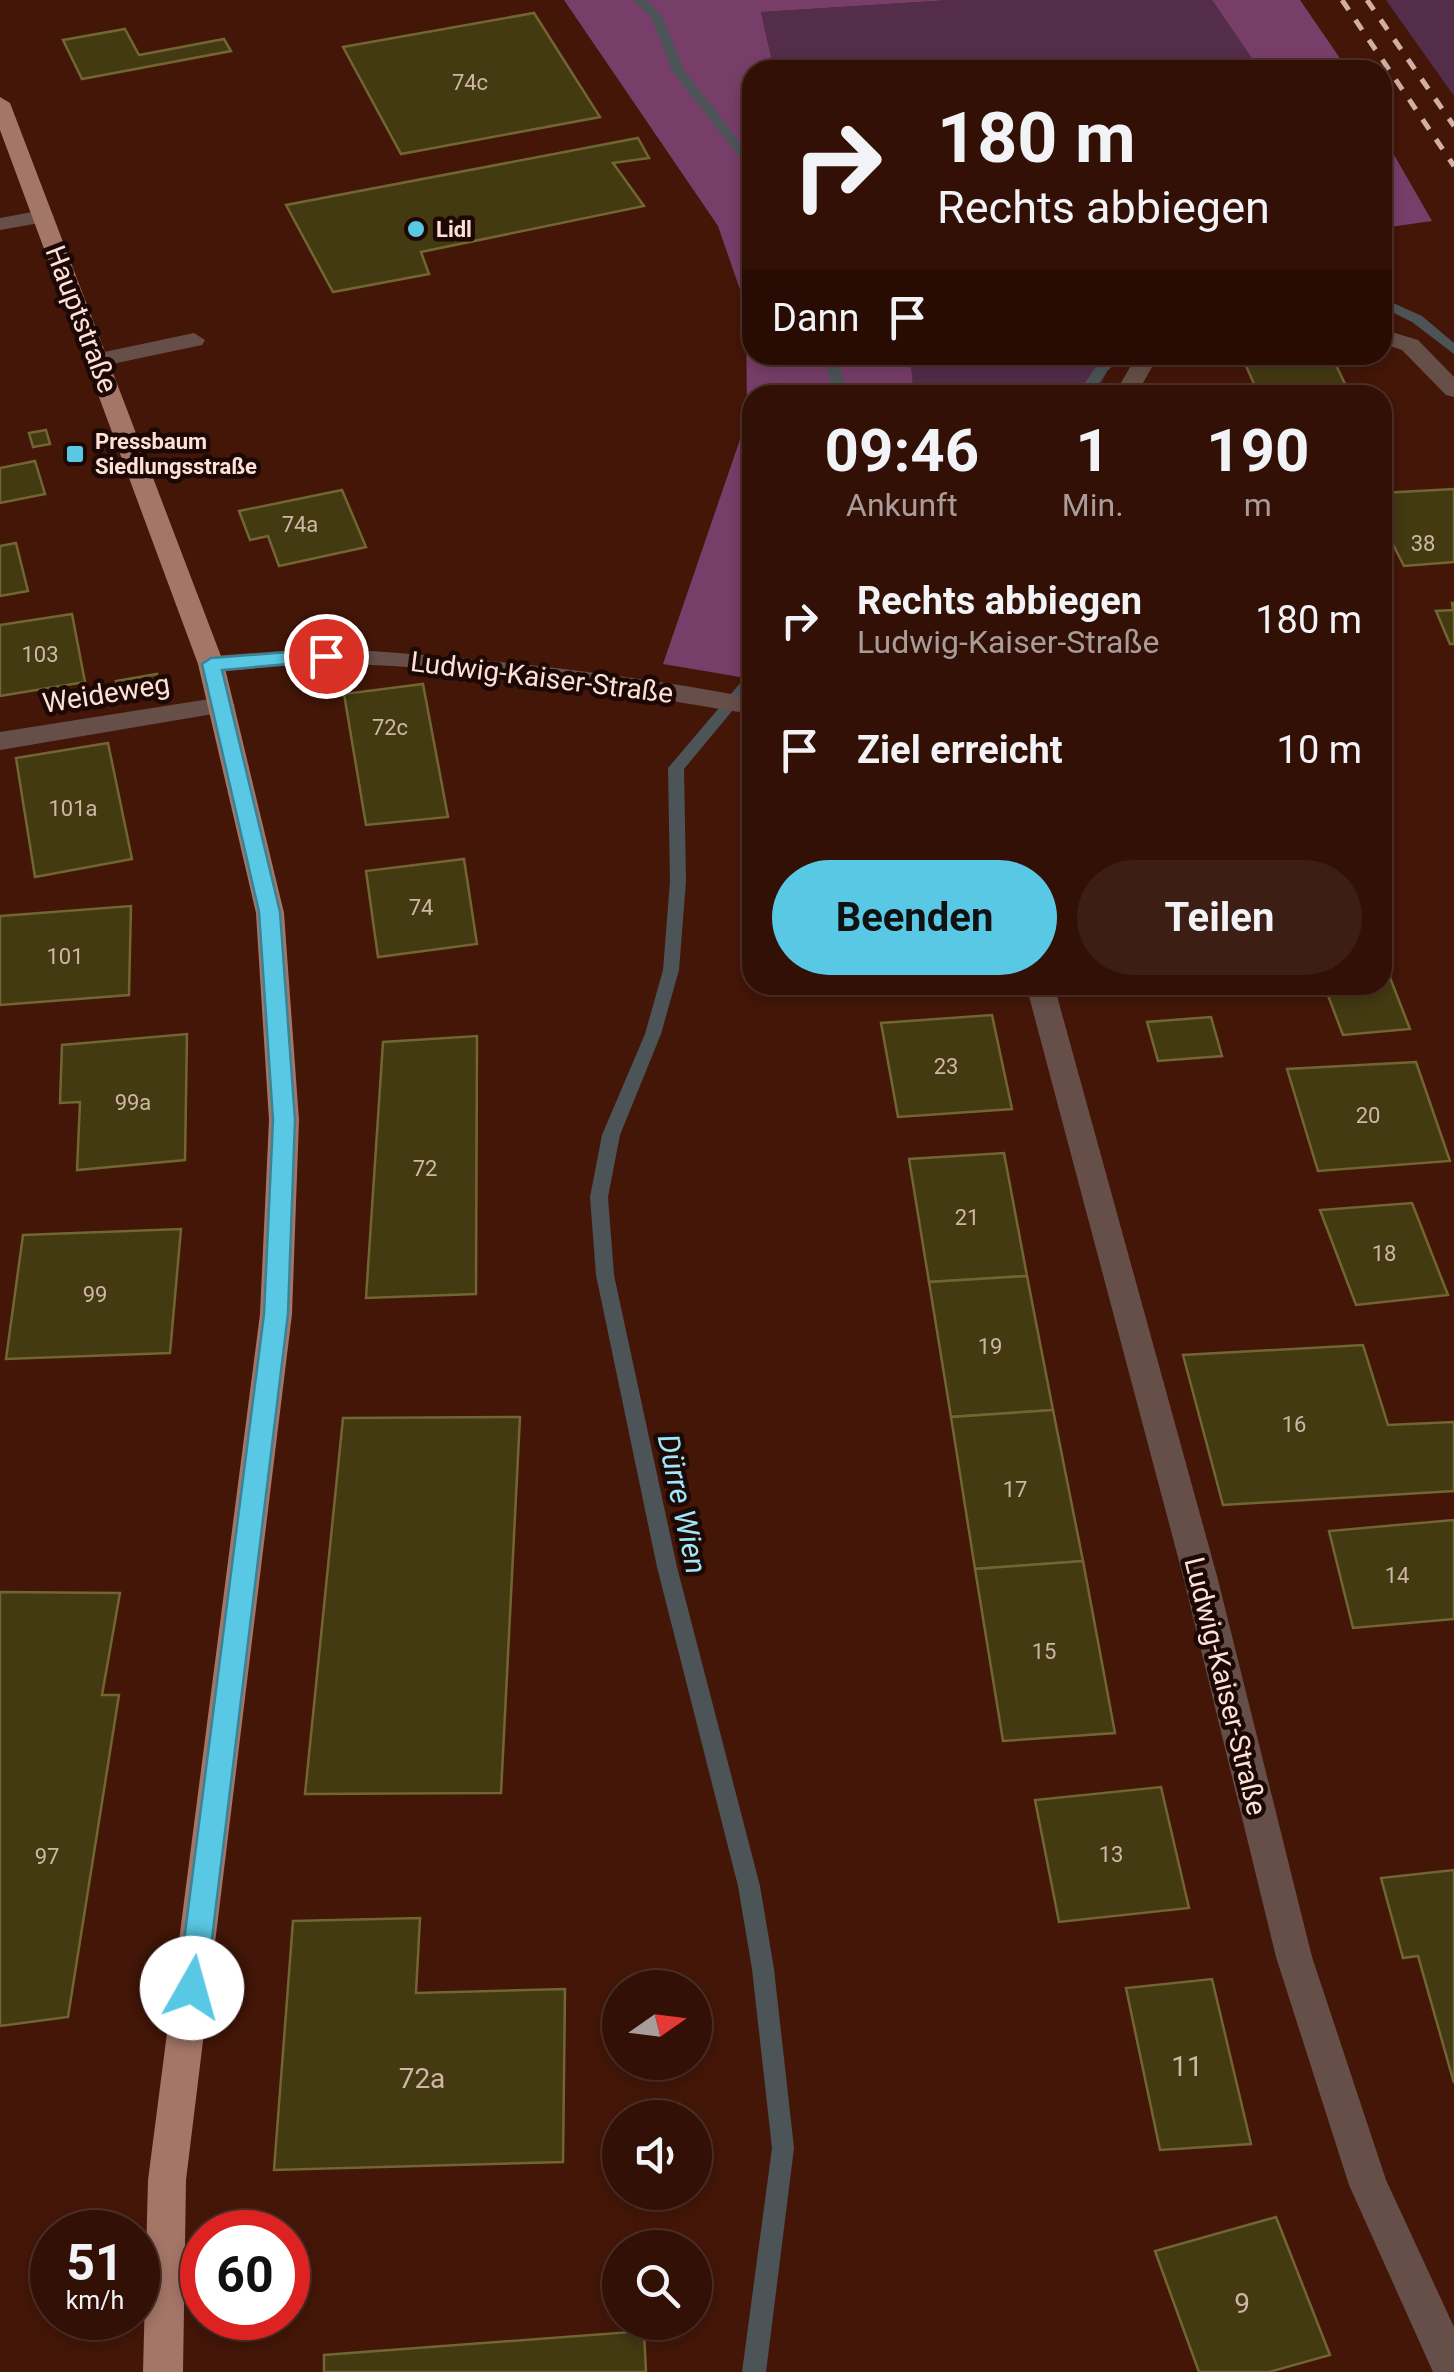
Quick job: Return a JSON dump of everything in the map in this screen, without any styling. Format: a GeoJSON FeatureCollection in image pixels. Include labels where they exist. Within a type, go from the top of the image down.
{"type":"FeatureCollection","features":[{"type":"Feature","properties":{"kind":"main road","name":"Hauptstraße"},"geometry":{"type":"LineString","coordinates":[[0,104],[211,664],[270,912],[284,1120],[274,1333],[167,2180],[163,2372]]}},
{"type":"Feature","properties":{"kind":"street"},"geometry":{"type":"LineString","coordinates":[[0,224],[43,216]]}},
{"type":"Feature","properties":{"kind":"street"},"geometry":{"type":"LineString","coordinates":[[1392,339],[1410,345],[1454,390]]}},
{"type":"Feature","properties":{"kind":"street"},"geometry":{"type":"LineString","coordinates":[[98,360],[194,340]]}},
{"type":"Feature","properties":{"kind":"street","name":"Ludwig-Kaiser-Straße"},"geometry":{"type":"LineString","coordinates":[[211,664],[326,656],[422,662],[672,691],[742,704]]}},
{"type":"Feature","properties":{"kind":"street","name":"Weideweg"},"geometry":{"type":"LineString","coordinates":[[0,741],[222,705]]}},
{"type":"Feature","properties":{"kind":"street","name":"Ludwig-Kaiser-Straße"},"geometry":{"type":"LineString","coordinates":[[1043,995],[1194,1556],[1294,1958],[1368,2185],[1454,2372]]}},
{"type":"Feature","properties":{"kind":"shaded area"},"geometry":{"type":"Polygon","coordinates":[[[564,0],[950,0],[761,12],[772,60],[742,60],[742,295],[718,226],[564,0]]]}},
{"type":"Feature","properties":{"kind":"shaded area"},"geometry":{"type":"Polygon","coordinates":[[[950,0],[1212,0],[1253,60],[772,60],[761,12],[950,0]]]}},
{"type":"Feature","properties":{"kind":"shaded area"},"geometry":{"type":"Polygon","coordinates":[[[1212,0],[1300,0],[1341,60],[1253,60],[1212,0]]]}},
{"type":"Feature","properties":{"kind":"shaded area"},"geometry":{"type":"Polygon","coordinates":[[[1386,0],[1454,0],[1454,96],[1386,0]]]}},
{"type":"Feature","properties":{"kind":"shaded area"},"geometry":{"type":"Polygon","coordinates":[[[1392,151],[1432,221],[1392,227],[1392,151]]]}},
{"type":"Feature","properties":{"kind":"shaded area"},"geometry":{"type":"Polygon","coordinates":[[[747,365],[911,365],[913,385],[747,385],[747,365]]]}},
{"type":"Feature","properties":{"kind":"shaded area"},"geometry":{"type":"Polygon","coordinates":[[[911,365],[1111,365],[1100,385],[913,385],[911,365]]]}},
{"type":"Feature","properties":{"kind":"shaded area"},"geometry":{"type":"Polygon","coordinates":[[[742,434],[742,677],[663,664],[742,434]]]}},
{"type":"Feature","properties":{"kind":"building"},"geometry":{"type":"Polygon","coordinates":[[[534,13],[600,117],[401,154],[343,47],[534,13]]]}},
{"type":"Feature","properties":{"kind":"building"},"geometry":{"type":"Polygon","coordinates":[[[125,29],[139,55],[224,39],[231,51],[82,79],[63,40],[125,29]]]}},
{"type":"Feature","properties":{"kind":"building","name":"Lidl"},"geometry":{"type":"Polygon","coordinates":[[[638,138],[649,158],[613,163],[644,206],[421,252],[429,274],[333,292],[286,205],[638,138]]]}},
{"type":"Feature","properties":{"kind":"building"},"geometry":{"type":"Polygon","coordinates":[[[1246,365],[1336,365],[1346,385],[1255,385],[1246,365]]]}},
{"type":"Feature","properties":{"kind":"building"},"geometry":{"type":"Polygon","coordinates":[[[46,430],[50,444],[33,447],[29,433],[46,430]]]}},
{"type":"Feature","properties":{"kind":"building"},"geometry":{"type":"Polygon","coordinates":[[[35,461],[45,494],[0,503],[0,468],[35,461]]]}},
{"type":"Feature","properties":{"kind":"building"},"geometry":{"type":"Polygon","coordinates":[[[1454,489],[1454,562],[1404,566],[1392,543],[1392,492],[1454,489]]]}},
{"type":"Feature","properties":{"kind":"building"},"geometry":{"type":"Polygon","coordinates":[[[342,490],[366,547],[279,566],[268,536],[250,540],[239,511],[342,490]]]}},
{"type":"Feature","properties":{"kind":"building"},"geometry":{"type":"Polygon","coordinates":[[[16,543],[28,591],[0,596],[0,546],[16,543]]]}},
{"type":"Feature","properties":{"kind":"building"},"geometry":{"type":"Polygon","coordinates":[[[1454,603],[1454,644],[1450,644],[1436,611],[1453,610],[1454,603]]]}},
{"type":"Feature","properties":{"kind":"building"},"geometry":{"type":"Polygon","coordinates":[[[72,614],[85,682],[0,696],[0,625],[72,614]]]}},
{"type":"Feature","properties":{"kind":"building"},"geometry":{"type":"Polygon","coordinates":[[[157,674],[163,692],[119,699],[116,681],[157,674]]]}},
{"type":"Feature","properties":{"kind":"building"},"geometry":{"type":"Polygon","coordinates":[[[423,684],[448,817],[366,825],[344,694],[423,684]]]}},
{"type":"Feature","properties":{"kind":"building"},"geometry":{"type":"Polygon","coordinates":[[[108,743],[132,859],[35,877],[16,758],[108,743]]]}},
{"type":"Feature","properties":{"kind":"building"},"geometry":{"type":"Polygon","coordinates":[[[464,859],[477,944],[378,957],[366,871],[464,859]]]}},
{"type":"Feature","properties":{"kind":"building"},"geometry":{"type":"Polygon","coordinates":[[[131,906],[129,995],[0,1005],[0,916],[131,906]]]}},
{"type":"Feature","properties":{"kind":"building"},"geometry":{"type":"Polygon","coordinates":[[[1392,983],[1410,1029],[1343,1035],[1328,995],[1392,995],[1392,983]]]}},
{"type":"Feature","properties":{"kind":"building"},"geometry":{"type":"Polygon","coordinates":[[[992,1015],[1012,1109],[898,1117],[881,1023],[992,1015]]]}},
{"type":"Feature","properties":{"kind":"building"},"geometry":{"type":"Polygon","coordinates":[[[1211,1017],[1222,1056],[1158,1061],[1147,1022],[1211,1017]]]}},
{"type":"Feature","properties":{"kind":"building"},"geometry":{"type":"Polygon","coordinates":[[[187,1034],[185,1160],[77,1170],[80,1102],[60,1103],[62,1045],[187,1034]]]}},
{"type":"Feature","properties":{"kind":"building"},"geometry":{"type":"Polygon","coordinates":[[[477,1036],[476,1294],[366,1298],[383,1042],[477,1036]]]}},
{"type":"Feature","properties":{"kind":"building"},"geometry":{"type":"Polygon","coordinates":[[[1416,1062],[1450,1161],[1318,1171],[1287,1069],[1416,1062]]]}},
{"type":"Feature","properties":{"kind":"building"},"geometry":{"type":"Polygon","coordinates":[[[1004,1153],[1027,1276],[929,1282],[909,1159],[1004,1153]]]}},
{"type":"Feature","properties":{"kind":"building"},"geometry":{"type":"Polygon","coordinates":[[[1412,1203],[1448,1295],[1356,1305],[1320,1210],[1412,1203]]]}},
{"type":"Feature","properties":{"kind":"building"},"geometry":{"type":"Polygon","coordinates":[[[181,1229],[170,1353],[6,1359],[23,1235],[181,1229]]]}},
{"type":"Feature","properties":{"kind":"building"},"geometry":{"type":"Polygon","coordinates":[[[1027,1276],[1053,1410],[951,1417],[929,1282],[1027,1276]]]}},
{"type":"Feature","properties":{"kind":"building"},"geometry":{"type":"Polygon","coordinates":[[[1363,1345],[1388,1425],[1454,1422],[1454,1491],[1223,1505],[1183,1355],[1363,1345]]]}},
{"type":"Feature","properties":{"kind":"building"},"geometry":{"type":"Polygon","coordinates":[[[1053,1410],[1083,1561],[975,1569],[951,1417],[1053,1410]]]}},
{"type":"Feature","properties":{"kind":"building"},"geometry":{"type":"Polygon","coordinates":[[[520,1417],[501,1793],[305,1794],[343,1418],[520,1417]]]}},
{"type":"Feature","properties":{"kind":"building"},"geometry":{"type":"Polygon","coordinates":[[[1454,1520],[1454,1619],[1353,1628],[1329,1531],[1454,1520]]]}},
{"type":"Feature","properties":{"kind":"building"},"geometry":{"type":"Polygon","coordinates":[[[1083,1561],[1115,1733],[1003,1741],[975,1569],[1083,1561]]]}},
{"type":"Feature","properties":{"kind":"building"},"geometry":{"type":"Polygon","coordinates":[[[0,1592],[120,1593],[102,1695],[119,1695],[68,2017],[0,2026],[0,1592]]]}},
{"type":"Feature","properties":{"kind":"building"},"geometry":{"type":"Polygon","coordinates":[[[1161,1787],[1189,1908],[1059,1922],[1035,1800],[1161,1787]]]}},
{"type":"Feature","properties":{"kind":"building"},"geometry":{"type":"Polygon","coordinates":[[[1454,1870],[1454,2083],[1418,1956],[1403,1958],[1381,1878],[1454,1870]]]}},
{"type":"Feature","properties":{"kind":"building"},"geometry":{"type":"Polygon","coordinates":[[[420,1918],[416,1993],[565,1989],[563,2162],[274,2170],[293,1921],[420,1918]]]}},
{"type":"Feature","properties":{"kind":"building"},"geometry":{"type":"Polygon","coordinates":[[[1212,1979],[1251,2144],[1160,2150],[1126,1988],[1212,1979]]]}},
{"type":"Feature","properties":{"kind":"building"},"geometry":{"type":"Polygon","coordinates":[[[1276,2217],[1330,2355],[1269,2372],[1199,2372],[1155,2251],[1276,2217]]]}},
{"type":"Feature","properties":{"kind":"building"},"geometry":{"type":"Polygon","coordinates":[[[602,2334],[602,2340],[644,2340],[646,2372],[324,2372],[324,2355],[602,2334]]]}},
{"type":"Feature","properties":{"kind":"waterway","name":"Dürre Wien"},"geometry":{"type":"LineString","coordinates":[[639,0],[656,16],[678,71],[742,152]]}},
{"type":"Feature","properties":{"kind":"waterway"},"geometry":{"type":"LineString","coordinates":[[1392,307],[1417,319],[1454,350]]}},
{"type":"Feature","properties":{"kind":"waterway","name":"Dürre Wien"},"geometry":{"type":"LineString","coordinates":[[832,365],[839,385]]}},
{"type":"Feature","properties":{"kind":"waterway"},"geometry":{"type":"LineString","coordinates":[[1091,385],[1106,365]]}},
{"type":"Feature","properties":{"kind":"waterway","name":"Dürre Wien"},"geometry":{"type":"LineString","coordinates":[[742,690],[676,768],[678,881],[671,970],[653,1034],[611,1135],[599,1197],[605,1275],[667,1567],[749,1886],[763,1969],[783,2148],[754,2372]]}},
{"type":"Feature","properties":{"kind":"railway"},"geometry":{"type":"LineString","coordinates":[[1342,0],[1382,60]]}},
{"type":"Feature","properties":{"kind":"railway"},"geometry":{"type":"LineString","coordinates":[[1367,0],[1454,126]]}},
{"type":"Feature","properties":{"kind":"railway"},"geometry":{"type":"LineString","coordinates":[[1392,74],[1454,166]]}},
{"type":"Feature","properties":{"kind":"place","name":"Lidl"},"geometry":{"type":"Point","coordinates":[416,229]}},
{"type":"Feature","properties":{"kind":"place","name":"Pressbaum Siedlungsstraße"},"geometry":{"type":"Point","coordinates":[75,454]}},
{"type":"Feature","properties":{"kind":"route"},"geometry":{"type":"LineString","coordinates":[[192,1988],[276,1314],[284,1120],[270,912],[211,664],[326,656]]}}]}
